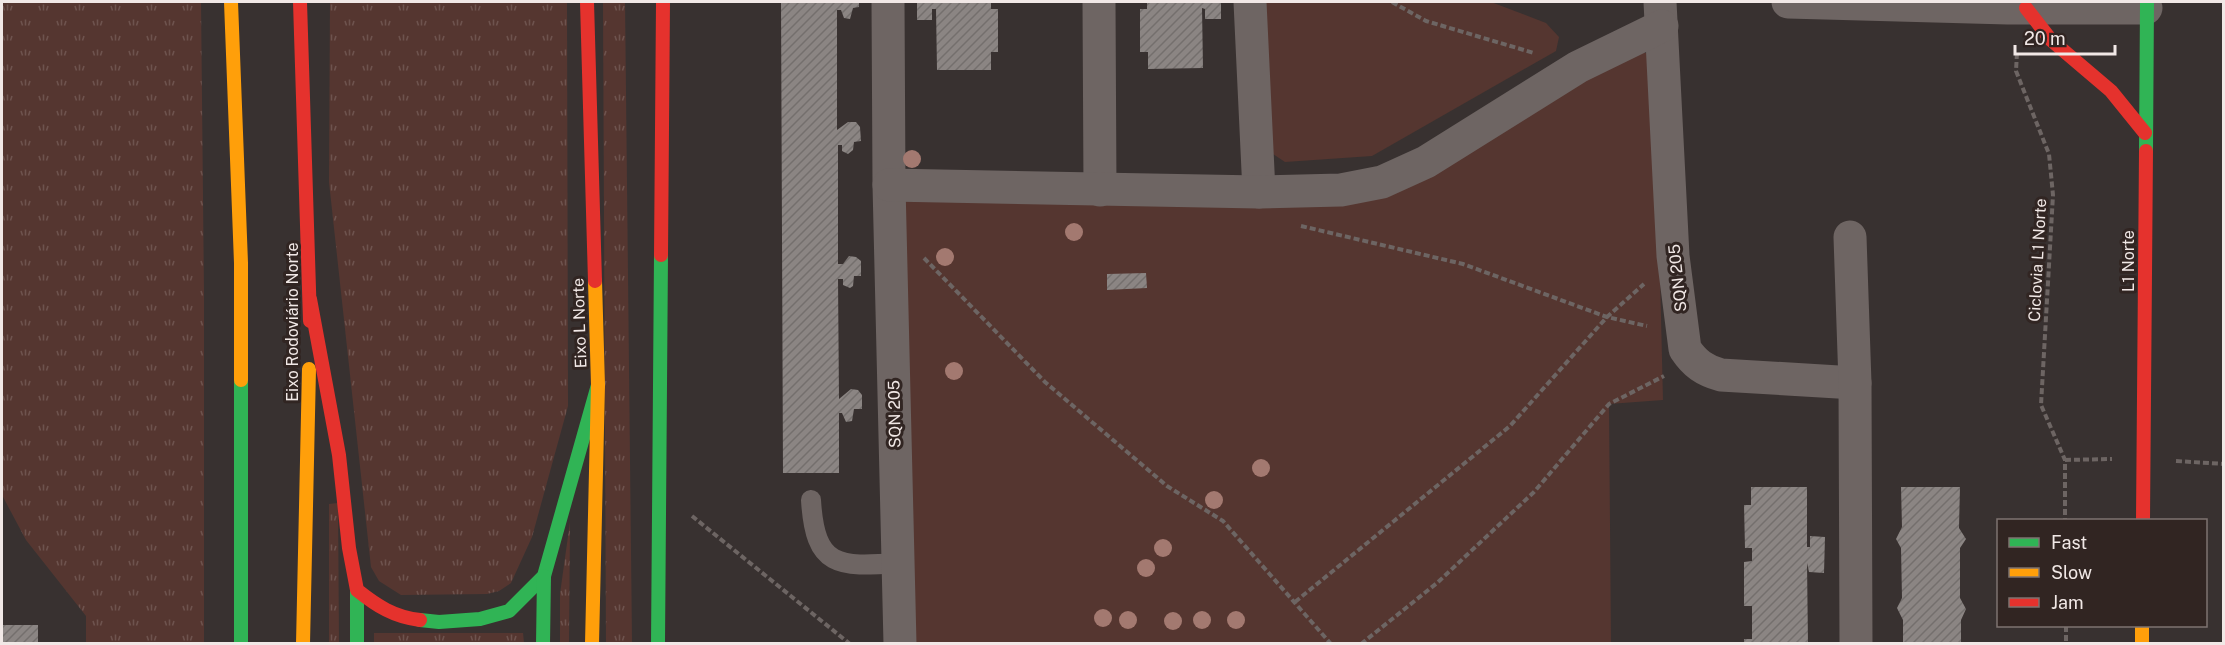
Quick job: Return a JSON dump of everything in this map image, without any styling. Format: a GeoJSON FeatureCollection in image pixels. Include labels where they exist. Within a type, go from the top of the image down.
{"type":"FeatureCollection","features":[{"type":"Feature","properties":{"kind":"main road"},"geometry":{"type":"LineString","coordinates":[[231,2],[241,263],[241,644]]}},
{"type":"Feature","properties":{"kind":"main road","name":"Eixo Rodoviário Norte"},"geometry":{"type":"LineString","coordinates":[[300,2],[310,299],[303,644]]}},
{"type":"Feature","properties":{"kind":"main road","name":"Eixo L Norte"},"geometry":{"type":"LineString","coordinates":[[587,2],[598,385],[592,644]]}},
{"type":"Feature","properties":{"kind":"main road"},"geometry":{"type":"LineString","coordinates":[[658,644],[663,2]]}},
{"type":"Feature","properties":{"kind":"main road","name":"L1 Norte"},"geometry":{"type":"LineString","coordinates":[[2143,519],[2146,5]]}},
{"type":"Feature","properties":{"kind":"main road"},"geometry":{"type":"LineString","coordinates":[[2028,6],[2051,40],[2111,91],[2145,133]]}},
{"type":"Feature","properties":{"kind":"main road"},"geometry":{"type":"LineString","coordinates":[[310,299],[339,455],[349,549],[357,590],[357,644]]}},
{"type":"Feature","properties":{"kind":"main road"},"geometry":{"type":"LineString","coordinates":[[543,644],[544,576],[598,385]]}},
{"type":"Feature","properties":{"kind":"main road"},"geometry":{"type":"LineString","coordinates":[[357,590],[381,609],[404,618],[439,622],[480,620],[509,611],[544,576]]}},
{"type":"Feature","properties":{"kind":"main road"},"geometry":{"type":"LineString","coordinates":[[2142,627],[2142,644]]}},
{"type":"Feature","properties":{"kind":"street","name":"SQN 205"},"geometry":{"type":"LineString","coordinates":[[888,2],[889,185],[900,644]]}},
{"type":"Feature","properties":{"kind":"street"},"geometry":{"type":"LineString","coordinates":[[1099,2],[1100,190]]}},
{"type":"Feature","properties":{"kind":"street"},"geometry":{"type":"LineString","coordinates":[[1250,2],[1259,192]]}},
{"type":"Feature","properties":{"kind":"street"},"geometry":{"type":"LineString","coordinates":[[1788,2],[2028,6],[2146,5]]}},
{"type":"Feature","properties":{"kind":"street","name":"SQN 205"},"geometry":{"type":"LineString","coordinates":[[889,185],[1259,192],[1341,190],[1382,182],[1426,162],[1661,14],[1673,256],[1688,348]]}},
{"type":"Feature","properties":{"kind":"street"},"geometry":{"type":"LineString","coordinates":[[1850,237],[1855,383],[1856,644]]}},
{"type":"Feature","properties":{"kind":"street"},"geometry":{"type":"LineString","coordinates":[[1688,348],[1705,371],[1721,375],[1855,383]]}},
{"type":"Feature","properties":{"kind":"lane"},"geometry":{"type":"LineString","coordinates":[[811,500],[812,527],[818,543],[830,557],[847,565],[898,563]]}},
{"type":"Feature","properties":{"kind":"path"},"geometry":{"type":"LineString","coordinates":[[1392,2],[1426,21],[1578,67]]}},
{"type":"Feature","properties":{"kind":"path","name":"Ciclovia L1 Norte"},"geometry":{"type":"LineString","coordinates":[[2028,6],[2016,71],[2049,154],[2053,195],[2041,405],[2065,460],[2065,519]]}},
{"type":"Feature","properties":{"kind":"path"},"geometry":{"type":"LineString","coordinates":[[890,222],[1045,382],[1167,486],[1223,521],[1331,644]]}},
{"type":"Feature","properties":{"kind":"path"},"geometry":{"type":"LineString","coordinates":[[1294,225],[1462,264],[1688,348]]}},
{"type":"Feature","properties":{"kind":"path"},"geometry":{"type":"LineString","coordinates":[[1295,602],[1510,426],[1607,318],[1673,256]]}},
{"type":"Feature","properties":{"kind":"path"},"geometry":{"type":"LineString","coordinates":[[1361,644],[1437,583],[1534,492],[1609,404],[1688,348]]}},
{"type":"Feature","properties":{"kind":"path"},"geometry":{"type":"LineString","coordinates":[[660,489],[850,644]]}},
{"type":"Feature","properties":{"kind":"path"},"geometry":{"type":"LineString","coordinates":[[2066,627],[2066,644]]}},
{"type":"Feature","properties":{"kind":"green space"},"geometry":{"type":"Polygon","coordinates":[[[2,2],[201,2],[204,643],[86,643],[86,616],[26,540],[2,495],[2,2]]]}},
{"type":"Feature","properties":{"kind":"green space"},"geometry":{"type":"Polygon","coordinates":[[[330,2],[567,2],[568,406],[532,537],[511,583],[499,591],[487,594],[401,595],[379,581],[371,567],[329,182],[330,2]]]}},
{"type":"Feature","properties":{"kind":"green space"},"geometry":{"type":"Polygon","coordinates":[[[603,2],[625,2],[632,644],[606,643],[603,2]]]}},
{"type":"Feature","properties":{"kind":"green space"},"geometry":{"type":"Polygon","coordinates":[[[1262,2],[1491,2],[1546,23],[1559,37],[1556,51],[1372,156],[1285,162],[1273,154],[1262,2]]]}},
{"type":"Feature","properties":{"kind":"green space"},"geometry":{"type":"Polygon","coordinates":[[[1629,52],[1647,53],[1655,67],[1663,400],[1609,404],[1611,643],[903,643],[895,172],[1370,196],[1629,52]]]}},
{"type":"Feature","properties":{"kind":"green space"},"geometry":{"type":"Polygon","coordinates":[[[338,503],[339,643],[329,644],[329,504],[338,503]]]}},
{"type":"Feature","properties":{"kind":"green space"},"geometry":{"type":"Polygon","coordinates":[[[570,522],[569,643],[560,644],[560,594],[570,522]]]}},
{"type":"Feature","properties":{"kind":"green space"},"geometry":{"type":"Polygon","coordinates":[[[374,633],[523,633],[524,643],[374,643],[374,633]]]}},
{"type":"Feature","properties":{"kind":"building"},"geometry":{"type":"Polygon","coordinates":[[[781,2],[859,2],[859,7],[853,8],[850,19],[844,18],[841,10],[837,10],[837,130],[848,122],[856,122],[860,127],[861,141],[854,142],[853,150],[848,154],[842,151],[842,145],[838,145],[838,264],[843,264],[849,256],[861,261],[861,276],[854,276],[853,286],[850,288],[843,285],[843,279],[838,279],[839,399],[851,389],[858,390],[862,395],[862,409],[854,409],[852,421],[846,422],[842,413],[839,413],[839,473],[783,473],[781,2]]]}},
{"type":"Feature","properties":{"kind":"building"},"geometry":{"type":"Polygon","coordinates":[[[917,2],[991,2],[991,9],[998,9],[998,52],[991,52],[991,70],[937,70],[936,9],[932,9],[932,20],[917,20],[917,2]]]}},
{"type":"Feature","properties":{"kind":"building"},"geometry":{"type":"Polygon","coordinates":[[[1147,2],[1221,2],[1221,19],[1205,19],[1205,9],[1202,8],[1203,68],[1148,69],[1148,52],[1140,52],[1140,9],[1147,9],[1147,2]]]}},
{"type":"Feature","properties":{"kind":"building"},"geometry":{"type":"Polygon","coordinates":[[[1146,273],[1147,288],[1107,290],[1107,274],[1146,273]]]}},
{"type":"Feature","properties":{"kind":"building"},"geometry":{"type":"Polygon","coordinates":[[[1751,487],[1807,487],[1807,547],[1810,547],[1810,536],[1825,537],[1824,573],[1809,572],[1807,563],[1808,644],[1744,644],[1744,639],[1752,639],[1752,606],[1744,606],[1744,562],[1752,561],[1752,548],[1745,548],[1744,505],[1751,505],[1751,487]]]}},
{"type":"Feature","properties":{"kind":"building"},"geometry":{"type":"Polygon","coordinates":[[[1901,487],[1960,487],[1959,528],[1966,539],[1960,548],[1960,598],[1966,609],[1961,620],[1961,644],[1903,644],[1903,620],[1897,608],[1902,598],[1901,548],[1896,539],[1902,527],[1901,487]]]}},
{"type":"Feature","properties":{"kind":"building"},"geometry":{"type":"Polygon","coordinates":[[[2,625],[38,625],[38,644],[2,644],[2,625]]]}},
{"type":"Feature","properties":{"kind":"traffic: fast"},"geometry":{"type":"LineString","coordinates":[[2146,151],[2147,2]]}},
{"type":"Feature","properties":{"kind":"traffic: fast"},"geometry":{"type":"LineString","coordinates":[[658,644],[661,255]]}},
{"type":"Feature","properties":{"kind":"traffic: fast"},"geometry":{"type":"LineString","coordinates":[[241,380],[241,644]]}},
{"type":"Feature","properties":{"kind":"traffic: fast"},"geometry":{"type":"LineString","coordinates":[[420,620],[439,622],[480,619],[509,611],[544,576],[598,385]]}},
{"type":"Feature","properties":{"kind":"traffic: fast"},"geometry":{"type":"LineString","coordinates":[[543,644],[544,576]]}},
{"type":"Feature","properties":{"kind":"traffic: fast"},"geometry":{"type":"LineString","coordinates":[[357,590],[357,644]]}},
{"type":"Feature","properties":{"kind":"traffic: slow"},"geometry":{"type":"LineString","coordinates":[[231,2],[241,263],[241,380]]}},
{"type":"Feature","properties":{"kind":"traffic: slow"},"geometry":{"type":"LineString","coordinates":[[592,644],[598,385],[595,281]]}},
{"type":"Feature","properties":{"kind":"traffic: slow"},"geometry":{"type":"LineString","coordinates":[[303,644],[309,369]]}},
{"type":"Feature","properties":{"kind":"traffic: slow"},"geometry":{"type":"LineString","coordinates":[[2142,627],[2142,644]]}},
{"type":"Feature","properties":{"kind":"traffic: jam"},"geometry":{"type":"LineString","coordinates":[[300,2],[310,321]]}},
{"type":"Feature","properties":{"kind":"traffic: jam"},"geometry":{"type":"LineString","coordinates":[[587,2],[595,281]]}},
{"type":"Feature","properties":{"kind":"traffic: jam"},"geometry":{"type":"LineString","coordinates":[[661,255],[663,2]]}},
{"type":"Feature","properties":{"kind":"traffic: jam"},"geometry":{"type":"LineString","coordinates":[[2026,8],[2051,40],[2111,91],[2145,133]]}},
{"type":"Feature","properties":{"kind":"traffic: jam"},"geometry":{"type":"LineString","coordinates":[[2143,519],[2146,151]]}},
{"type":"Feature","properties":{"kind":"traffic: jam"},"geometry":{"type":"LineString","coordinates":[[310,299],[339,455],[349,548],[357,590],[386,610],[420,620]]}}]}
